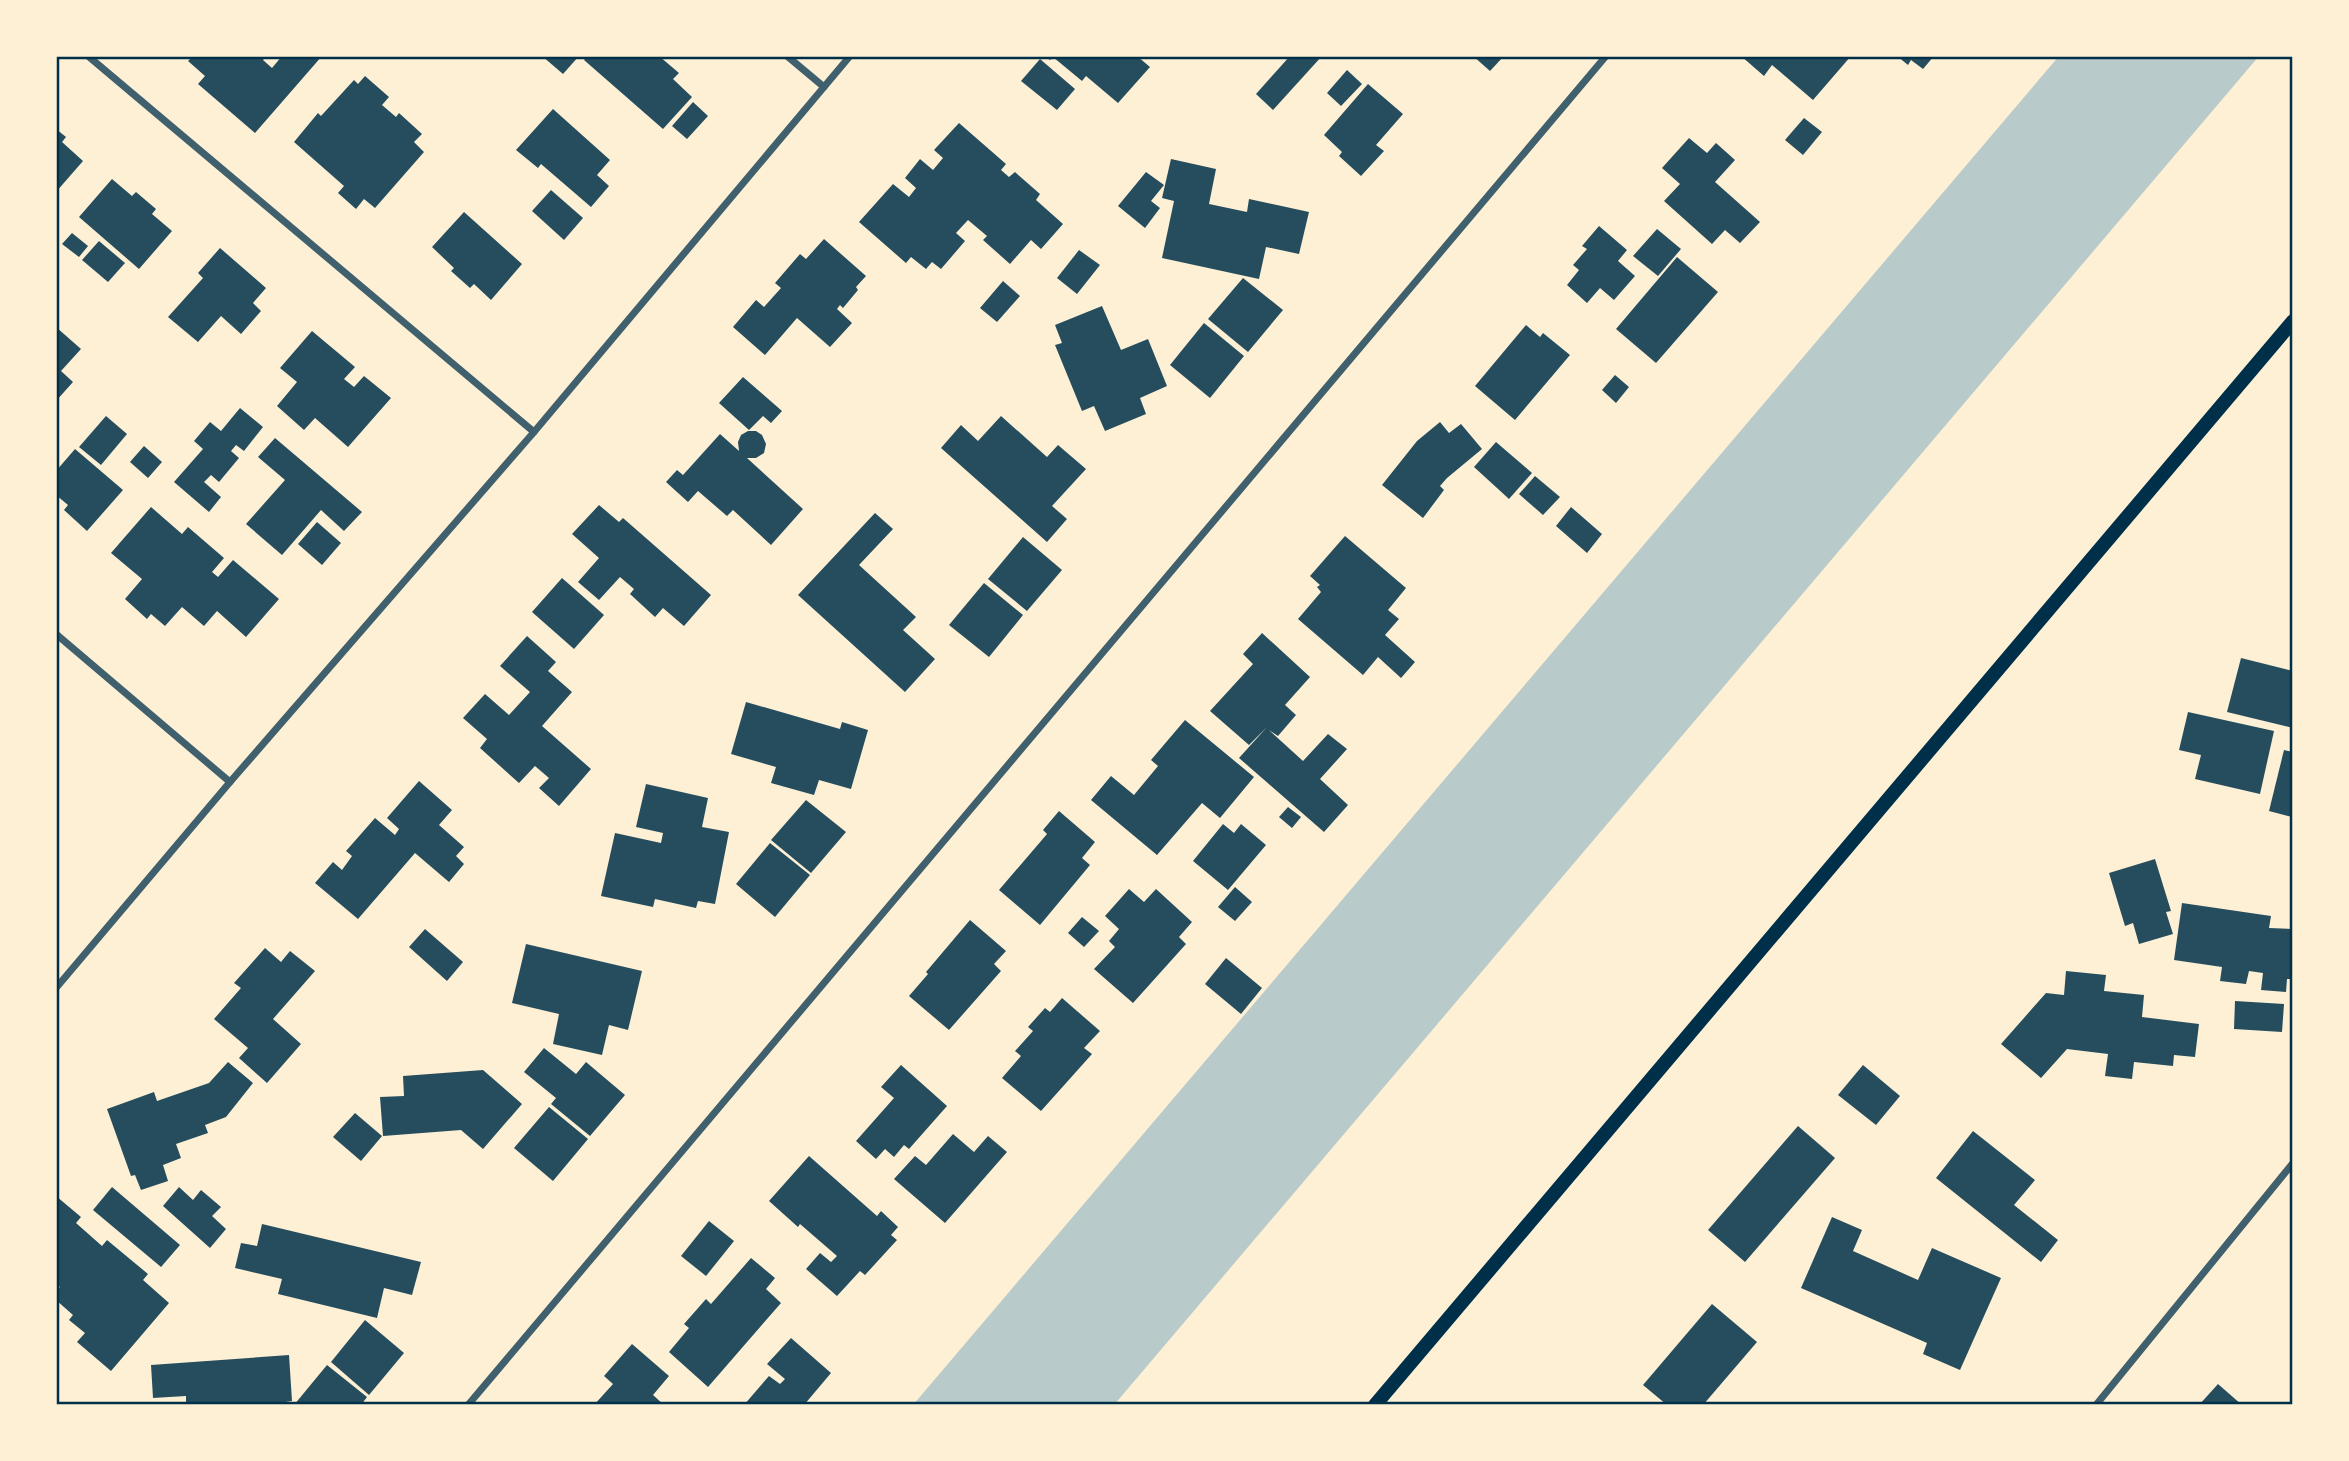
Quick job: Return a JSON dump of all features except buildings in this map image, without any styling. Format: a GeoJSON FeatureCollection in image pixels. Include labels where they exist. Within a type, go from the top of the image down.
{"type":"FeatureCollection","features":[{"type":"Feature","properties":{"kind":"main road"},"geometry":{"type":"LineString","coordinates":[[1375,1405],[2293,321]]}},
{"type":"Feature","properties":{"kind":"street"},"geometry":{"type":"LineString","coordinates":[[88,56],[534,432]]}},
{"type":"Feature","properties":{"kind":"street"},"geometry":{"type":"LineString","coordinates":[[787,56],[824,87]]}},
{"type":"Feature","properties":{"kind":"street"},"geometry":{"type":"LineString","coordinates":[[56,988],[230,782],[534,432],[850,56]]}},
{"type":"Feature","properties":{"kind":"street"},"geometry":{"type":"LineString","coordinates":[[468,1405],[1606,56]]}},
{"type":"Feature","properties":{"kind":"street"},"geometry":{"type":"LineString","coordinates":[[56,634],[230,782]]}},
{"type":"Feature","properties":{"kind":"street"},"geometry":{"type":"LineString","coordinates":[[2096,1405],[2293,1163]]}},
{"type":"Feature","properties":{"kind":"shaded area"},"geometry":{"type":"Polygon","coordinates":[[[2059,56],[2259,56],[1114,1405],[913,1405],[2059,56]]]}}]}
